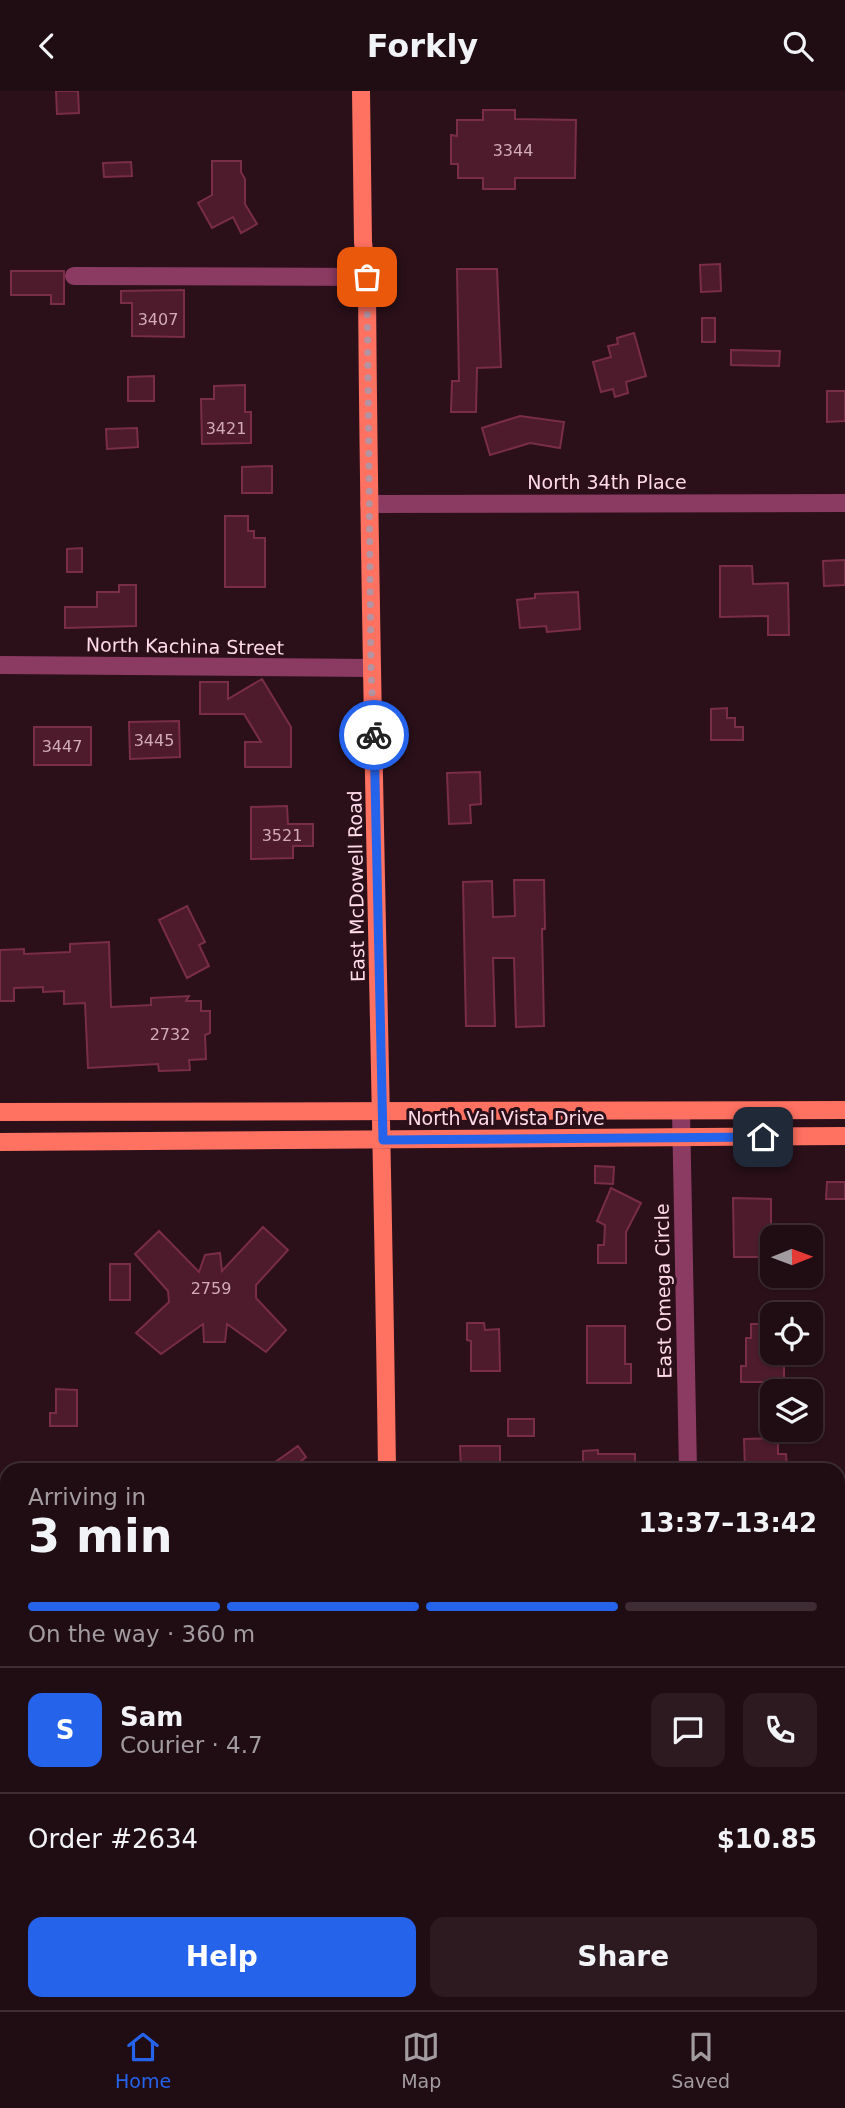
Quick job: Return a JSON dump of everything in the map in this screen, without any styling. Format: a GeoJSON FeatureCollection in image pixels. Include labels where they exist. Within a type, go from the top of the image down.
{"type":"FeatureCollection","features":[{"type":"Feature","properties":{"kind":"main road","name":"East McDowell Road"},"geometry":{"type":"LineString","coordinates":[[361,91],[363,242],[367,277],[371,668],[383,1140],[387,1463]]}},
{"type":"Feature","properties":{"kind":"main road","name":"North Val Vista Drive"},"geometry":{"type":"LineString","coordinates":[[0,1112],[845,1110]]}},
{"type":"Feature","properties":{"kind":"main road"},"geometry":{"type":"LineString","coordinates":[[43,1112],[44,1142]]}},
{"type":"Feature","properties":{"kind":"main road","name":"North Val Vista Drive"},"geometry":{"type":"LineString","coordinates":[[0,1142],[845,1136]]}},
{"type":"Feature","properties":{"kind":"street"},"geometry":{"type":"LineString","coordinates":[[74,276],[367,277]]}},
{"type":"Feature","properties":{"kind":"street","name":"North 34th Place"},"geometry":{"type":"LineString","coordinates":[[369,504],[845,503]]}},
{"type":"Feature","properties":{"kind":"street","name":"North Kachina Street"},"geometry":{"type":"LineString","coordinates":[[0,665],[371,668]]}},
{"type":"Feature","properties":{"kind":"street","name":"East Omega Circle"},"geometry":{"type":"LineString","coordinates":[[681,1111],[688,1463]]}},
{"type":"Feature","properties":{"kind":"building"},"geometry":{"type":"Polygon","coordinates":[[[56,91],[78,91],[79,113],[57,114],[56,91]]]}},
{"type":"Feature","properties":{"kind":"building"},"geometry":{"type":"Polygon","coordinates":[[[483,110],[515,110],[515,119],[576,120],[575,178],[515,178],[515,189],[483,189],[483,178],[458,178],[458,164],[451,164],[451,135],[457,136],[457,120],[483,120],[483,110]]]}},
{"type":"Feature","properties":{"kind":"building"},"geometry":{"type":"Polygon","coordinates":[[[212,161],[241,161],[241,172],[245,179],[245,204],[257,224],[241,233],[233,217],[212,228],[198,203],[212,195],[212,161]]]}},
{"type":"Feature","properties":{"kind":"building"},"geometry":{"type":"Polygon","coordinates":[[[131,162],[132,176],[104,177],[103,163],[131,162]]]}},
{"type":"Feature","properties":{"kind":"building"},"geometry":{"type":"Polygon","coordinates":[[[720,264],[721,291],[701,292],[700,265],[720,264]]]}},
{"type":"Feature","properties":{"kind":"building"},"geometry":{"type":"Polygon","coordinates":[[[457,269],[497,269],[501,367],[477,368],[476,412],[451,412],[452,381],[459,381],[457,269]]]}},
{"type":"Feature","properties":{"kind":"building"},"geometry":{"type":"Polygon","coordinates":[[[11,271],[64,271],[64,304],[51,304],[51,295],[11,295],[11,271]]]}},
{"type":"Feature","properties":{"kind":"building"},"geometry":{"type":"Polygon","coordinates":[[[184,290],[184,337],[132,336],[132,303],[121,303],[121,291],[184,290]]]}},
{"type":"Feature","properties":{"kind":"building"},"geometry":{"type":"Polygon","coordinates":[[[702,318],[715,318],[715,342],[702,342],[702,318]]]}},
{"type":"Feature","properties":{"kind":"building"},"geometry":{"type":"Polygon","coordinates":[[[634,333],[646,376],[626,382],[628,393],[615,397],[613,389],[601,392],[593,362],[611,357],[608,346],[618,344],[617,338],[634,333]]]}},
{"type":"Feature","properties":{"kind":"building"},"geometry":{"type":"Polygon","coordinates":[[[731,350],[780,351],[779,366],[731,365],[731,350]]]}},
{"type":"Feature","properties":{"kind":"building"},"geometry":{"type":"Polygon","coordinates":[[[154,376],[154,401],[128,401],[128,377],[154,376]]]}},
{"type":"Feature","properties":{"kind":"building"},"geometry":{"type":"Polygon","coordinates":[[[245,385],[245,412],[251,412],[251,443],[202,444],[201,399],[214,399],[214,386],[245,385]]]}},
{"type":"Feature","properties":{"kind":"building"},"geometry":{"type":"Polygon","coordinates":[[[827,391],[845,391],[845,421],[827,422],[827,391]]]}},
{"type":"Feature","properties":{"kind":"building"},"geometry":{"type":"Polygon","coordinates":[[[520,416],[564,422],[560,448],[530,443],[490,455],[482,428],[520,416]]]}},
{"type":"Feature","properties":{"kind":"building"},"geometry":{"type":"Polygon","coordinates":[[[137,428],[138,447],[107,449],[106,429],[137,428]]]}},
{"type":"Feature","properties":{"kind":"building"},"geometry":{"type":"Polygon","coordinates":[[[272,466],[272,493],[242,493],[242,467],[272,466]]]}},
{"type":"Feature","properties":{"kind":"building"},"geometry":{"type":"Polygon","coordinates":[[[225,516],[248,516],[248,531],[254,531],[254,538],[265,538],[265,587],[225,587],[225,516]]]}},
{"type":"Feature","properties":{"kind":"building"},"geometry":{"type":"Polygon","coordinates":[[[82,548],[82,572],[67,572],[67,549],[82,548]]]}},
{"type":"Feature","properties":{"kind":"building"},"geometry":{"type":"Polygon","coordinates":[[[845,560],[845,585],[824,586],[823,561],[845,560]]]}},
{"type":"Feature","properties":{"kind":"building"},"geometry":{"type":"Polygon","coordinates":[[[720,566],[752,566],[753,584],[788,583],[789,635],[768,635],[768,616],[720,617],[720,566]]]}},
{"type":"Feature","properties":{"kind":"building"},"geometry":{"type":"Polygon","coordinates":[[[119,585],[136,585],[136,626],[65,628],[65,607],[97,607],[97,592],[119,592],[119,585]]]}},
{"type":"Feature","properties":{"kind":"building"},"geometry":{"type":"Polygon","coordinates":[[[578,592],[580,629],[547,632],[546,626],[520,628],[517,600],[535,598],[535,594],[578,592]]]}},
{"type":"Feature","properties":{"kind":"building"},"geometry":{"type":"Polygon","coordinates":[[[262,679],[291,727],[291,767],[245,767],[245,742],[261,742],[244,714],[200,714],[200,682],[228,682],[228,699],[262,679]]]}},
{"type":"Feature","properties":{"kind":"building"},"geometry":{"type":"Polygon","coordinates":[[[727,708],[727,718],[735,718],[735,727],[743,727],[743,740],[711,740],[711,709],[727,708]]]}},
{"type":"Feature","properties":{"kind":"building"},"geometry":{"type":"Polygon","coordinates":[[[179,721],[180,757],[130,759],[129,722],[179,721]]]}},
{"type":"Feature","properties":{"kind":"building"},"geometry":{"type":"Polygon","coordinates":[[[34,727],[91,727],[91,765],[34,765],[34,727]]]}},
{"type":"Feature","properties":{"kind":"building"},"geometry":{"type":"Polygon","coordinates":[[[480,772],[481,804],[470,805],[471,823],[449,824],[447,773],[480,772]]]}},
{"type":"Feature","properties":{"kind":"building"},"geometry":{"type":"Polygon","coordinates":[[[287,806],[288,824],[313,824],[313,846],[293,846],[293,858],[251,859],[251,807],[287,806]]]}},
{"type":"Feature","properties":{"kind":"building"},"geometry":{"type":"Polygon","coordinates":[[[514,880],[544,880],[544,1026],[516,1027],[514,958],[493,958],[495,1026],[466,1026],[463,882],[492,881],[493,917],[515,916],[514,880]]]}},
{"type":"Feature","properties":{"kind":"building"},"geometry":{"type":"Polygon","coordinates":[[[187,906],[205,942],[199,945],[209,966],[187,978],[159,920],[187,906]]]}},
{"type":"Feature","properties":{"kind":"building"},"geometry":{"type":"Polygon","coordinates":[[[109,942],[111,1007],[151,1005],[151,998],[189,996],[186,1001],[201,1001],[201,1011],[210,1011],[210,1033],[205,1035],[206,1059],[189,1060],[190,1070],[159,1071],[158,1064],[88,1068],[85,1003],[64,1004],[64,991],[43,992],[43,987],[14,988],[14,1001],[0,1001],[0,950],[24,949],[24,954],[70,952],[70,944],[109,942]]]}},
{"type":"Feature","properties":{"kind":"building"},"geometry":{"type":"Polygon","coordinates":[[[595,1166],[614,1167],[613,1184],[595,1183],[595,1166]]]}},
{"type":"Feature","properties":{"kind":"building"},"geometry":{"type":"Polygon","coordinates":[[[827,1182],[845,1182],[845,1199],[826,1199],[827,1182]]]}},
{"type":"Feature","properties":{"kind":"building"},"geometry":{"type":"Polygon","coordinates":[[[611,1188],[641,1203],[626,1232],[626,1263],[598,1263],[598,1245],[604,1245],[605,1225],[597,1221],[611,1188]]]}},
{"type":"Feature","properties":{"kind":"building"},"geometry":{"type":"Polygon","coordinates":[[[733,1198],[771,1199],[771,1225],[760,1225],[760,1257],[734,1257],[733,1198]]]}},
{"type":"Feature","properties":{"kind":"building"},"geometry":{"type":"Polygon","coordinates":[[[263,1227],[288,1250],[256,1285],[256,1298],[286,1330],[266,1352],[227,1324],[225,1342],[204,1342],[203,1324],[161,1354],[136,1333],[169,1302],[168,1291],[135,1254],[159,1231],[199,1272],[205,1255],[220,1253],[222,1271],[263,1227]]]}},
{"type":"Feature","properties":{"kind":"building"},"geometry":{"type":"Polygon","coordinates":[[[110,1264],[130,1264],[130,1300],[110,1300],[110,1264]]]}},
{"type":"Feature","properties":{"kind":"building"},"geometry":{"type":"Polygon","coordinates":[[[467,1323],[484,1323],[485,1330],[499,1329],[500,1371],[471,1371],[471,1341],[467,1340],[467,1323]]]}},
{"type":"Feature","properties":{"kind":"building"},"geometry":{"type":"Polygon","coordinates":[[[751,1324],[760,1324],[760,1365],[784,1365],[784,1379],[741,1382],[741,1366],[746,1366],[746,1338],[751,1338],[751,1324]]]}},
{"type":"Feature","properties":{"kind":"building"},"geometry":{"type":"Polygon","coordinates":[[[587,1326],[625,1326],[625,1364],[631,1364],[631,1383],[587,1383],[587,1326]]]}},
{"type":"Feature","properties":{"kind":"building"},"geometry":{"type":"Polygon","coordinates":[[[56,1389],[77,1390],[77,1426],[50,1426],[50,1413],[56,1413],[56,1389]]]}},
{"type":"Feature","properties":{"kind":"building"},"geometry":{"type":"Polygon","coordinates":[[[508,1419],[534,1419],[534,1436],[508,1436],[508,1419]]]}},
{"type":"Feature","properties":{"kind":"building"},"geometry":{"type":"Polygon","coordinates":[[[744,1439],[778,1442],[778,1454],[786,1454],[787,1463],[745,1463],[744,1439]]]}},
{"type":"Feature","properties":{"kind":"building"},"geometry":{"type":"Polygon","coordinates":[[[298,1446],[306,1457],[301,1463],[274,1463],[298,1446]]]}},
{"type":"Feature","properties":{"kind":"building"},"geometry":{"type":"Polygon","coordinates":[[[460,1446],[500,1446],[500,1463],[461,1463],[460,1446]]]}},
{"type":"Feature","properties":{"kind":"building"},"geometry":{"type":"Polygon","coordinates":[[[598,1450],[598,1454],[635,1454],[635,1463],[583,1463],[583,1451],[598,1450]]]}},
{"type":"Feature","properties":{"kind":"way so far"},"geometry":{"type":"LineString","coordinates":[[367,277],[374,735]]}},
{"type":"Feature","properties":{"kind":"route"},"geometry":{"type":"LineString","coordinates":[[374,735],[383,1140],[763,1137]]}}]}
